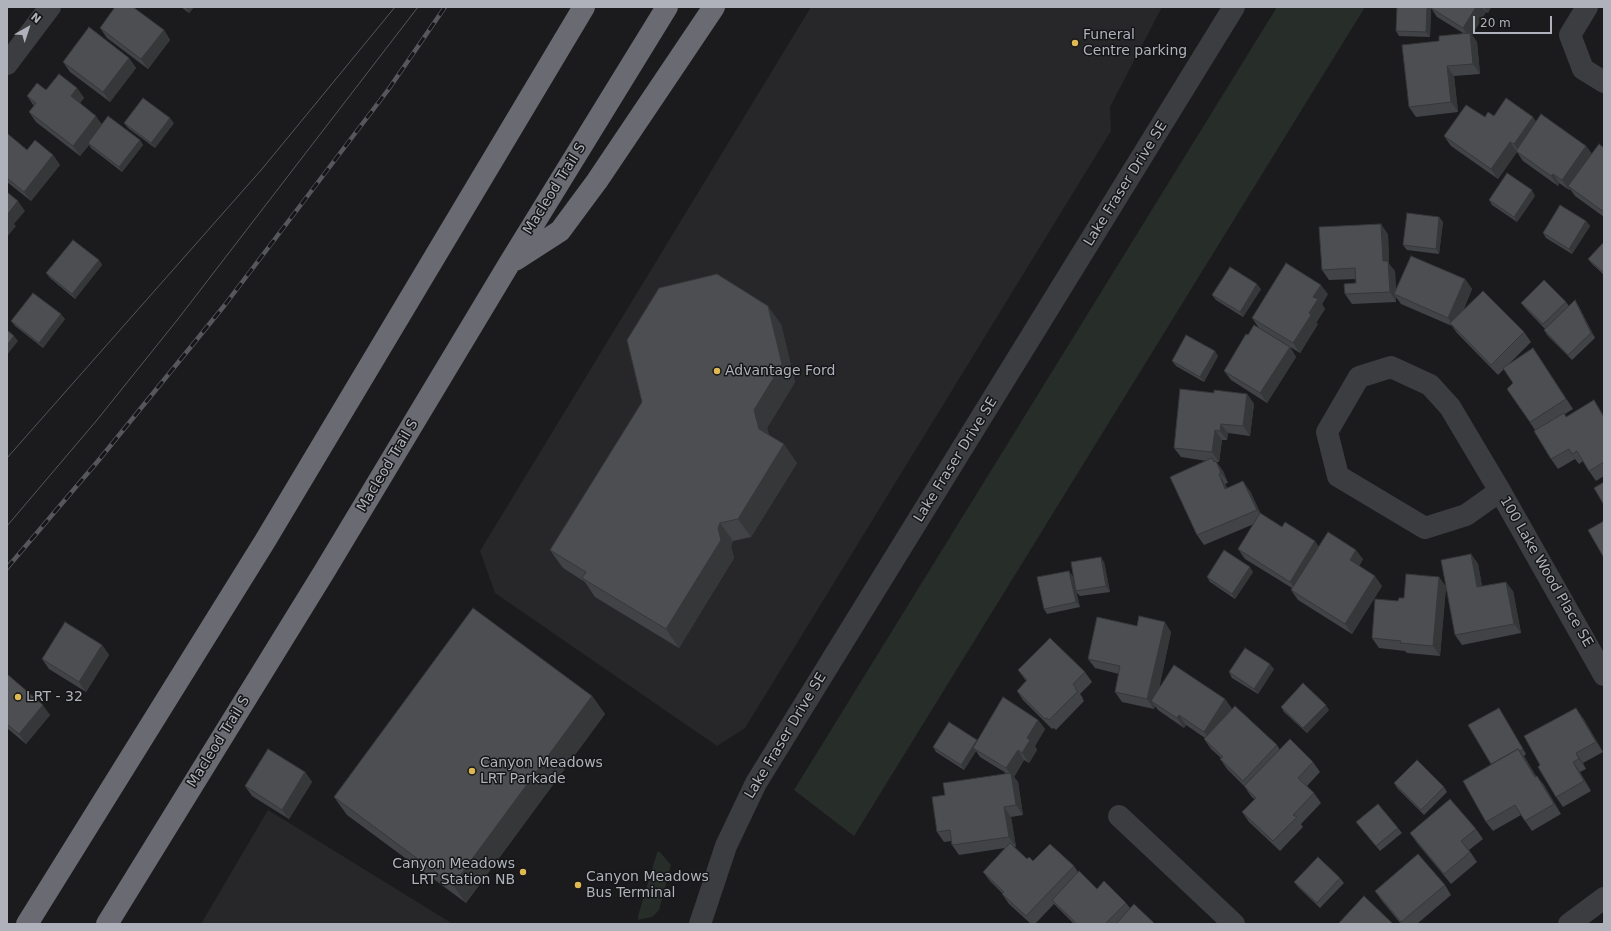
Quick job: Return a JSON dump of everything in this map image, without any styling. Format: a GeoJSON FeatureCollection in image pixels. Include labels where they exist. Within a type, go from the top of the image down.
{"type":"FeatureCollection","features":[{"type":"Feature","properties":{"kind":"highway"},"geometry":{"type":"LineString","coordinates":[[26,924],[265,541],[584,7]]}},
{"type":"Feature","properties":{"kind":"highway","name":"Macleod Trail S"},"geometry":{"type":"LineString","coordinates":[[106,924],[324,572],[509,264],[667,7]]}},
{"type":"Feature","properties":{"kind":"highway"},"geometry":{"type":"LineString","coordinates":[[509,264],[560,231],[597,181],[714,7]]}},
{"type":"Feature","properties":{"kind":"street"},"geometry":{"type":"LineString","coordinates":[[7,64],[50,7]]}},
{"type":"Feature","properties":{"kind":"street","name":"Lake Fraser Drive SE"},"geometry":{"type":"LineString","coordinates":[[700,924],[726,846],[756,783],[1234,7]]}},
{"type":"Feature","properties":{"kind":"street"},"geometry":{"type":"LineString","coordinates":[[1587,7],[1570,34],[1583,69],[1604,82]]}},
{"type":"Feature","properties":{"kind":"street","name":"100 Lake Wood Place SE"},"geometry":{"type":"LineString","coordinates":[[1500,491],[1466,515],[1425,528],[1338,476],[1327,432],[1359,377],[1391,367],[1430,385],[1450,407],[1500,491],[1604,675]]}},
{"type":"Feature","properties":{"kind":"street"},"geometry":{"type":"LineString","coordinates":[[1119,816],[1234,924]]}},
{"type":"Feature","properties":{"kind":"street"},"geometry":{"type":"LineString","coordinates":[[1569,924],[1604,898]]}},
{"type":"Feature","properties":{"kind":"shaded area"},"geometry":{"type":"Polygon","coordinates":[[[811,7],[1162,7],[1110,107],[1111,131],[745,728],[717,746],[495,593],[480,551],[811,7]]]}},
{"type":"Feature","properties":{"kind":"shaded area"},"geometry":{"type":"Polygon","coordinates":[[[1277,7],[1365,7],[854,836],[794,790],[1277,7]]]}},
{"type":"Feature","properties":{"kind":"shaded area"},"geometry":{"type":"Polygon","coordinates":[[[268,810],[453,924],[201,924],[268,810]]]}},
{"type":"Feature","properties":{"kind":"shaded area"},"geometry":{"type":"Polygon","coordinates":[[[659,851],[671,865],[659,910],[652,917],[638,920],[657,853],[659,851]]]}},
{"type":"Feature","properties":{"kind":"building"},"geometry":{"type":"Polygon","coordinates":[[[115,7],[133,7],[164,30],[141,59],[100,28],[115,7]]]}},
{"type":"Feature","properties":{"kind":"building"},"geometry":{"type":"Polygon","coordinates":[[[1397,7],[1427,7],[1426,32],[1396,31],[1397,7]]]}},
{"type":"Feature","properties":{"kind":"building"},"geometry":{"type":"Polygon","coordinates":[[[1431,7],[1476,7],[1463,28],[1431,7]]]}},
{"type":"Feature","properties":{"kind":"building"},"geometry":{"type":"Polygon","coordinates":[[[89,27],[129,58],[103,92],[63,62],[89,27]]]}},
{"type":"Feature","properties":{"kind":"building"},"geometry":{"type":"Polygon","coordinates":[[[1470,33],[1473,64],[1447,66],[1451,102],[1409,107],[1402,45],[1439,41],[1439,36],[1470,33]]]}},
{"type":"Feature","properties":{"kind":"building"},"geometry":{"type":"Polygon","coordinates":[[[59,74],[77,88],[71,96],[96,116],[73,146],[29,112],[36,103],[27,96],[37,83],[46,90],[59,74]]]}},
{"type":"Feature","properties":{"kind":"building"},"geometry":{"type":"Polygon","coordinates":[[[143,98],[170,118],[151,143],[124,123],[143,98]]]}},
{"type":"Feature","properties":{"kind":"building"},"geometry":{"type":"Polygon","coordinates":[[[1506,98],[1533,117],[1514,144],[1510,142],[1491,169],[1444,136],[1466,105],[1485,117],[1488,112],[1494,116],[1506,98]]]}},
{"type":"Feature","properties":{"kind":"building"},"geometry":{"type":"Polygon","coordinates":[[[1541,114],[1586,146],[1562,180],[1553,174],[1551,176],[1516,151],[1541,114]]]}},
{"type":"Feature","properties":{"kind":"building"},"geometry":{"type":"Polygon","coordinates":[[[108,116],[140,140],[119,167],[88,143],[108,116]]]}},
{"type":"Feature","properties":{"kind":"building"},"geometry":{"type":"Polygon","coordinates":[[[7,134],[27,150],[35,140],[53,155],[24,192],[7,178],[7,134]]]}},
{"type":"Feature","properties":{"kind":"building"},"geometry":{"type":"Polygon","coordinates":[[[1599,144],[1604,148],[1604,212],[1568,186],[1599,144]]]}},
{"type":"Feature","properties":{"kind":"building"},"geometry":{"type":"Polygon","coordinates":[[[1507,173],[1532,190],[1514,217],[1489,200],[1507,173]]]}},
{"type":"Feature","properties":{"kind":"building"},"geometry":{"type":"Polygon","coordinates":[[[7,192],[18,201],[7,215],[7,192]]]}},
{"type":"Feature","properties":{"kind":"building"},"geometry":{"type":"Polygon","coordinates":[[[1560,205],[1586,221],[1569,249],[1543,233],[1560,205]]]}},
{"type":"Feature","properties":{"kind":"building"},"geometry":{"type":"Polygon","coordinates":[[[1407,213],[1439,217],[1436,249],[1403,245],[1407,213]]]}},
{"type":"Feature","properties":{"kind":"building"},"geometry":{"type":"Polygon","coordinates":[[[1381,224],[1383,261],[1388,261],[1390,292],[1345,294],[1344,284],[1356,283],[1355,268],[1322,270],[1319,227],[1381,224]]]}},
{"type":"Feature","properties":{"kind":"building"},"geometry":{"type":"Polygon","coordinates":[[[73,240],[99,260],[72,294],[46,273],[73,240]]]}},
{"type":"Feature","properties":{"kind":"building"},"geometry":{"type":"Polygon","coordinates":[[[1604,242],[1604,273],[1588,259],[1604,242]]]}},
{"type":"Feature","properties":{"kind":"building"},"geometry":{"type":"Polygon","coordinates":[[[1411,256],[1465,279],[1448,318],[1394,294],[1411,256]]]}},
{"type":"Feature","properties":{"kind":"building"},"geometry":{"type":"Polygon","coordinates":[[[1286,263],[1321,285],[1313,297],[1318,299],[1309,313],[1311,315],[1293,343],[1252,318],[1286,263]]]}},
{"type":"Feature","properties":{"kind":"building"},"geometry":{"type":"Polygon","coordinates":[[[1230,267],[1257,284],[1240,312],[1212,295],[1230,267]]]}},
{"type":"Feature","properties":{"kind":"building"},"geometry":{"type":"Polygon","coordinates":[[[717,274],[768,306],[782,364],[754,410],[759,429],[784,444],[738,519],[720,523],[718,528],[721,540],[666,629],[582,578],[586,572],[550,550],[642,402],[627,340],[659,288],[717,274]]]}},
{"type":"Feature","properties":{"kind":"building"},"geometry":{"type":"Polygon","coordinates":[[[1544,280],[1566,302],[1543,324],[1521,303],[1544,280]]]}},
{"type":"Feature","properties":{"kind":"building"},"geometry":{"type":"Polygon","coordinates":[[[1483,291],[1524,332],[1491,365],[1450,323],[1483,291]]]}},
{"type":"Feature","properties":{"kind":"building"},"geometry":{"type":"Polygon","coordinates":[[[33,293],[61,314],[39,343],[11,321],[33,293]]]}},
{"type":"Feature","properties":{"kind":"building"},"geometry":{"type":"Polygon","coordinates":[[[1575,300],[1591,333],[1568,355],[1544,330],[1575,300]]]}},
{"type":"Feature","properties":{"kind":"building"},"geometry":{"type":"Polygon","coordinates":[[[1254,325],[1290,347],[1260,393],[1224,371],[1246,334],[1248,335],[1254,325]]]}},
{"type":"Feature","properties":{"kind":"building"},"geometry":{"type":"Polygon","coordinates":[[[7,330],[14,336],[7,345],[7,330]]]}},
{"type":"Feature","properties":{"kind":"building"},"geometry":{"type":"Polygon","coordinates":[[[1186,335],[1215,351],[1200,377],[1172,361],[1186,335]]]}},
{"type":"Feature","properties":{"kind":"building"},"geometry":{"type":"Polygon","coordinates":[[[1533,348],[1566,399],[1530,422],[1507,389],[1513,383],[1503,368],[1533,348]]]}},
{"type":"Feature","properties":{"kind":"building"},"geometry":{"type":"Polygon","coordinates":[[[1180,389],[1214,393],[1214,390],[1247,394],[1243,426],[1221,424],[1220,431],[1215,430],[1212,452],[1174,448],[1180,389]]]}},
{"type":"Feature","properties":{"kind":"building"},"geometry":{"type":"Polygon","coordinates":[[[1594,400],[1604,418],[1604,462],[1589,471],[1577,451],[1572,454],[1569,449],[1551,459],[1534,431],[1564,413],[1566,417],[1594,400]]]}},
{"type":"Feature","properties":{"kind":"building"},"geometry":{"type":"Polygon","coordinates":[[[1212,458],[1214,462],[1216,461],[1225,489],[1243,481],[1257,510],[1197,535],[1170,477],[1212,458]]]}},
{"type":"Feature","properties":{"kind":"building"},"geometry":{"type":"Polygon","coordinates":[[[1604,482],[1604,505],[1594,488],[1604,482]]]}},
{"type":"Feature","properties":{"kind":"building"},"geometry":{"type":"Polygon","coordinates":[[[1260,513],[1282,527],[1285,522],[1315,541],[1290,582],[1238,549],[1260,513]]]}},
{"type":"Feature","properties":{"kind":"building"},"geometry":{"type":"Polygon","coordinates":[[[1604,521],[1604,558],[1588,530],[1604,521]]]}},
{"type":"Feature","properties":{"kind":"building"},"geometry":{"type":"Polygon","coordinates":[[[1328,532],[1356,550],[1350,560],[1375,576],[1345,624],[1291,590],[1328,532]]]}},
{"type":"Feature","properties":{"kind":"building"},"geometry":{"type":"Polygon","coordinates":[[[1224,550],[1250,567],[1232,594],[1207,577],[1224,550]]]}},
{"type":"Feature","properties":{"kind":"building"},"geometry":{"type":"Polygon","coordinates":[[[1471,554],[1477,587],[1506,582],[1514,624],[1455,635],[1441,560],[1471,554]]]}},
{"type":"Feature","properties":{"kind":"building"},"geometry":{"type":"Polygon","coordinates":[[[1101,557],[1106,586],[1076,591],[1071,562],[1101,557]]]}},
{"type":"Feature","properties":{"kind":"building"},"geometry":{"type":"Polygon","coordinates":[[[1069,571],[1076,602],[1044,609],[1037,577],[1069,571]]]}},
{"type":"Feature","properties":{"kind":"building"},"geometry":{"type":"Polygon","coordinates":[[[1406,574],[1439,577],[1433,646],[1400,643],[1401,641],[1372,638],[1375,599],[1398,601],[1399,598],[1404,598],[1406,574]]]}},
{"type":"Feature","properties":{"kind":"building","name":"Canyon Meadows LRT Parkade"},"geometry":{"type":"Polygon","coordinates":[[[473,608],[592,696],[453,885],[334,797],[473,608]]]}},
{"type":"Feature","properties":{"kind":"building"},"geometry":{"type":"Polygon","coordinates":[[[1139,616],[1165,622],[1147,699],[1115,692],[1120,666],[1088,659],[1097,617],[1137,626],[1139,616]]]}},
{"type":"Feature","properties":{"kind":"building"},"geometry":{"type":"Polygon","coordinates":[[[65,622],[102,645],[79,682],[42,659],[65,622]]]}},
{"type":"Feature","properties":{"kind":"building"},"geometry":{"type":"Polygon","coordinates":[[[1050,638],[1085,672],[1073,684],[1076,688],[1075,689],[1078,691],[1049,720],[1047,718],[1045,719],[1017,691],[1027,680],[1018,670],[1050,638]]]}},
{"type":"Feature","properties":{"kind":"building"},"geometry":{"type":"Polygon","coordinates":[[[1245,648],[1270,664],[1254,689],[1229,672],[1245,648]]]}},
{"type":"Feature","properties":{"kind":"building"},"geometry":{"type":"Polygon","coordinates":[[[1174,665],[1225,699],[1204,732],[1179,715],[1177,718],[1151,701],[1174,665]]]}},
{"type":"Feature","properties":{"kind":"building","name":"LRT - 32"},"geometry":{"type":"Polygon","coordinates":[[[7,674],[43,705],[19,734],[7,724],[7,674]]]}},
{"type":"Feature","properties":{"kind":"building"},"geometry":{"type":"Polygon","coordinates":[[[1303,683],[1326,705],[1303,728],[1281,707],[1303,683]]]}},
{"type":"Feature","properties":{"kind":"building"},"geometry":{"type":"Polygon","coordinates":[[[1003,697],[1038,720],[1027,738],[1030,740],[1022,753],[1018,750],[1006,768],[973,748],[1003,697]]]}},
{"type":"Feature","properties":{"kind":"building"},"geometry":{"type":"Polygon","coordinates":[[[1235,706],[1277,745],[1243,781],[1220,759],[1223,757],[1204,739],[1235,706]]]}},
{"type":"Feature","properties":{"kind":"building"},"geometry":{"type":"Polygon","coordinates":[[[1499,708],[1523,749],[1520,751],[1518,749],[1491,764],[1468,725],[1499,708]]]}},
{"type":"Feature","properties":{"kind":"building"},"geometry":{"type":"Polygon","coordinates":[[[1576,708],[1596,742],[1576,753],[1579,759],[1573,762],[1584,781],[1556,797],[1538,767],[1540,765],[1524,736],[1576,708]]]}},
{"type":"Feature","properties":{"kind":"building"},"geometry":{"type":"Polygon","coordinates":[[[949,722],[977,740],[961,765],[933,747],[949,722]]]}},
{"type":"Feature","properties":{"kind":"building"},"geometry":{"type":"Polygon","coordinates":[[[1290,739],[1313,762],[1298,778],[1314,793],[1293,815],[1297,817],[1273,841],[1242,812],[1256,798],[1244,786],[1290,739]]]}},
{"type":"Feature","properties":{"kind":"building"},"geometry":{"type":"Polygon","coordinates":[[[268,749],[305,772],[282,810],[245,786],[268,749]]]}},
{"type":"Feature","properties":{"kind":"building"},"geometry":{"type":"Polygon","coordinates":[[[1518,749],[1554,804],[1525,821],[1515,805],[1486,822],[1463,781],[1518,749]]]}},
{"type":"Feature","properties":{"kind":"building"},"geometry":{"type":"Polygon","coordinates":[[[1417,760],[1444,787],[1421,810],[1394,783],[1417,760]]]}},
{"type":"Feature","properties":{"kind":"building"},"geometry":{"type":"Polygon","coordinates":[[[1011,773],[1016,805],[1004,807],[1009,837],[952,845],[950,830],[937,832],[932,797],[945,795],[943,783],[1011,773]]]}},
{"type":"Feature","properties":{"kind":"building"},"geometry":{"type":"Polygon","coordinates":[[[1450,799],[1476,829],[1461,841],[1470,852],[1444,874],[1410,833],[1450,799]]]}},
{"type":"Feature","properties":{"kind":"building"},"geometry":{"type":"Polygon","coordinates":[[[1378,804],[1398,828],[1376,846],[1356,822],[1378,804]]]}},
{"type":"Feature","properties":{"kind":"building"},"geometry":{"type":"Polygon","coordinates":[[[1010,843],[1027,859],[1029,857],[1033,861],[1050,844],[1074,866],[1026,916],[1002,894],[1004,892],[983,872],[1010,843]]]}},
{"type":"Feature","properties":{"kind":"building"},"geometry":{"type":"Polygon","coordinates":[[[1418,854],[1445,885],[1401,922],[1375,891],[1418,854]]]}},
{"type":"Feature","properties":{"kind":"building"},"geometry":{"type":"Polygon","coordinates":[[[1318,857],[1340,878],[1317,903],[1294,882],[1318,857]]]}},
{"type":"Feature","properties":{"kind":"building"},"geometry":{"type":"Polygon","coordinates":[[[1079,871],[1097,889],[1104,881],[1126,903],[1105,924],[1077,924],[1052,900],[1079,871]]]}},
{"type":"Feature","properties":{"kind":"building"},"geometry":{"type":"Polygon","coordinates":[[[1364,896],[1393,924],[1338,924],[1364,896]]]}},
{"type":"Feature","properties":{"kind":"building"},"geometry":{"type":"Polygon","coordinates":[[[1134,904],[1155,924],[1116,924],[1134,904]]]}},
{"type":"Feature","properties":{"kind":"tram line"},"geometry":{"type":"LineString","coordinates":[[7,458],[262,169],[395,7]]}},
{"type":"Feature","properties":{"kind":"tram line"},"geometry":{"type":"LineString","coordinates":[[7,526],[97,420],[178,319],[418,7]]}},
{"type":"Feature","properties":{"kind":"railway"},"geometry":{"type":"LineString","coordinates":[[7,568],[98,461],[224,306],[388,90],[445,7]]}},
{"type":"Feature","properties":{"kind":"place","name":"Funeral Centre parking"},"geometry":{"type":"Point","coordinates":[1075,43]}},
{"type":"Feature","properties":{"kind":"place","name":"Advantage Ford"},"geometry":{"type":"Point","coordinates":[717,371]}},
{"type":"Feature","properties":{"kind":"place","name":"LRT - 32"},"geometry":{"type":"Point","coordinates":[18,697]}},
{"type":"Feature","properties":{"kind":"place","name":"Canyon Meadows LRT Parkade"},"geometry":{"type":"Point","coordinates":[472,771]}},
{"type":"Feature","properties":{"kind":"place","name":"Canyon Meadows LRT Station NB"},"geometry":{"type":"Point","coordinates":[523,872]}},
{"type":"Feature","properties":{"kind":"place","name":"Canyon Meadows Bus Terminal"},"geometry":{"type":"Point","coordinates":[578,885]}}]}
